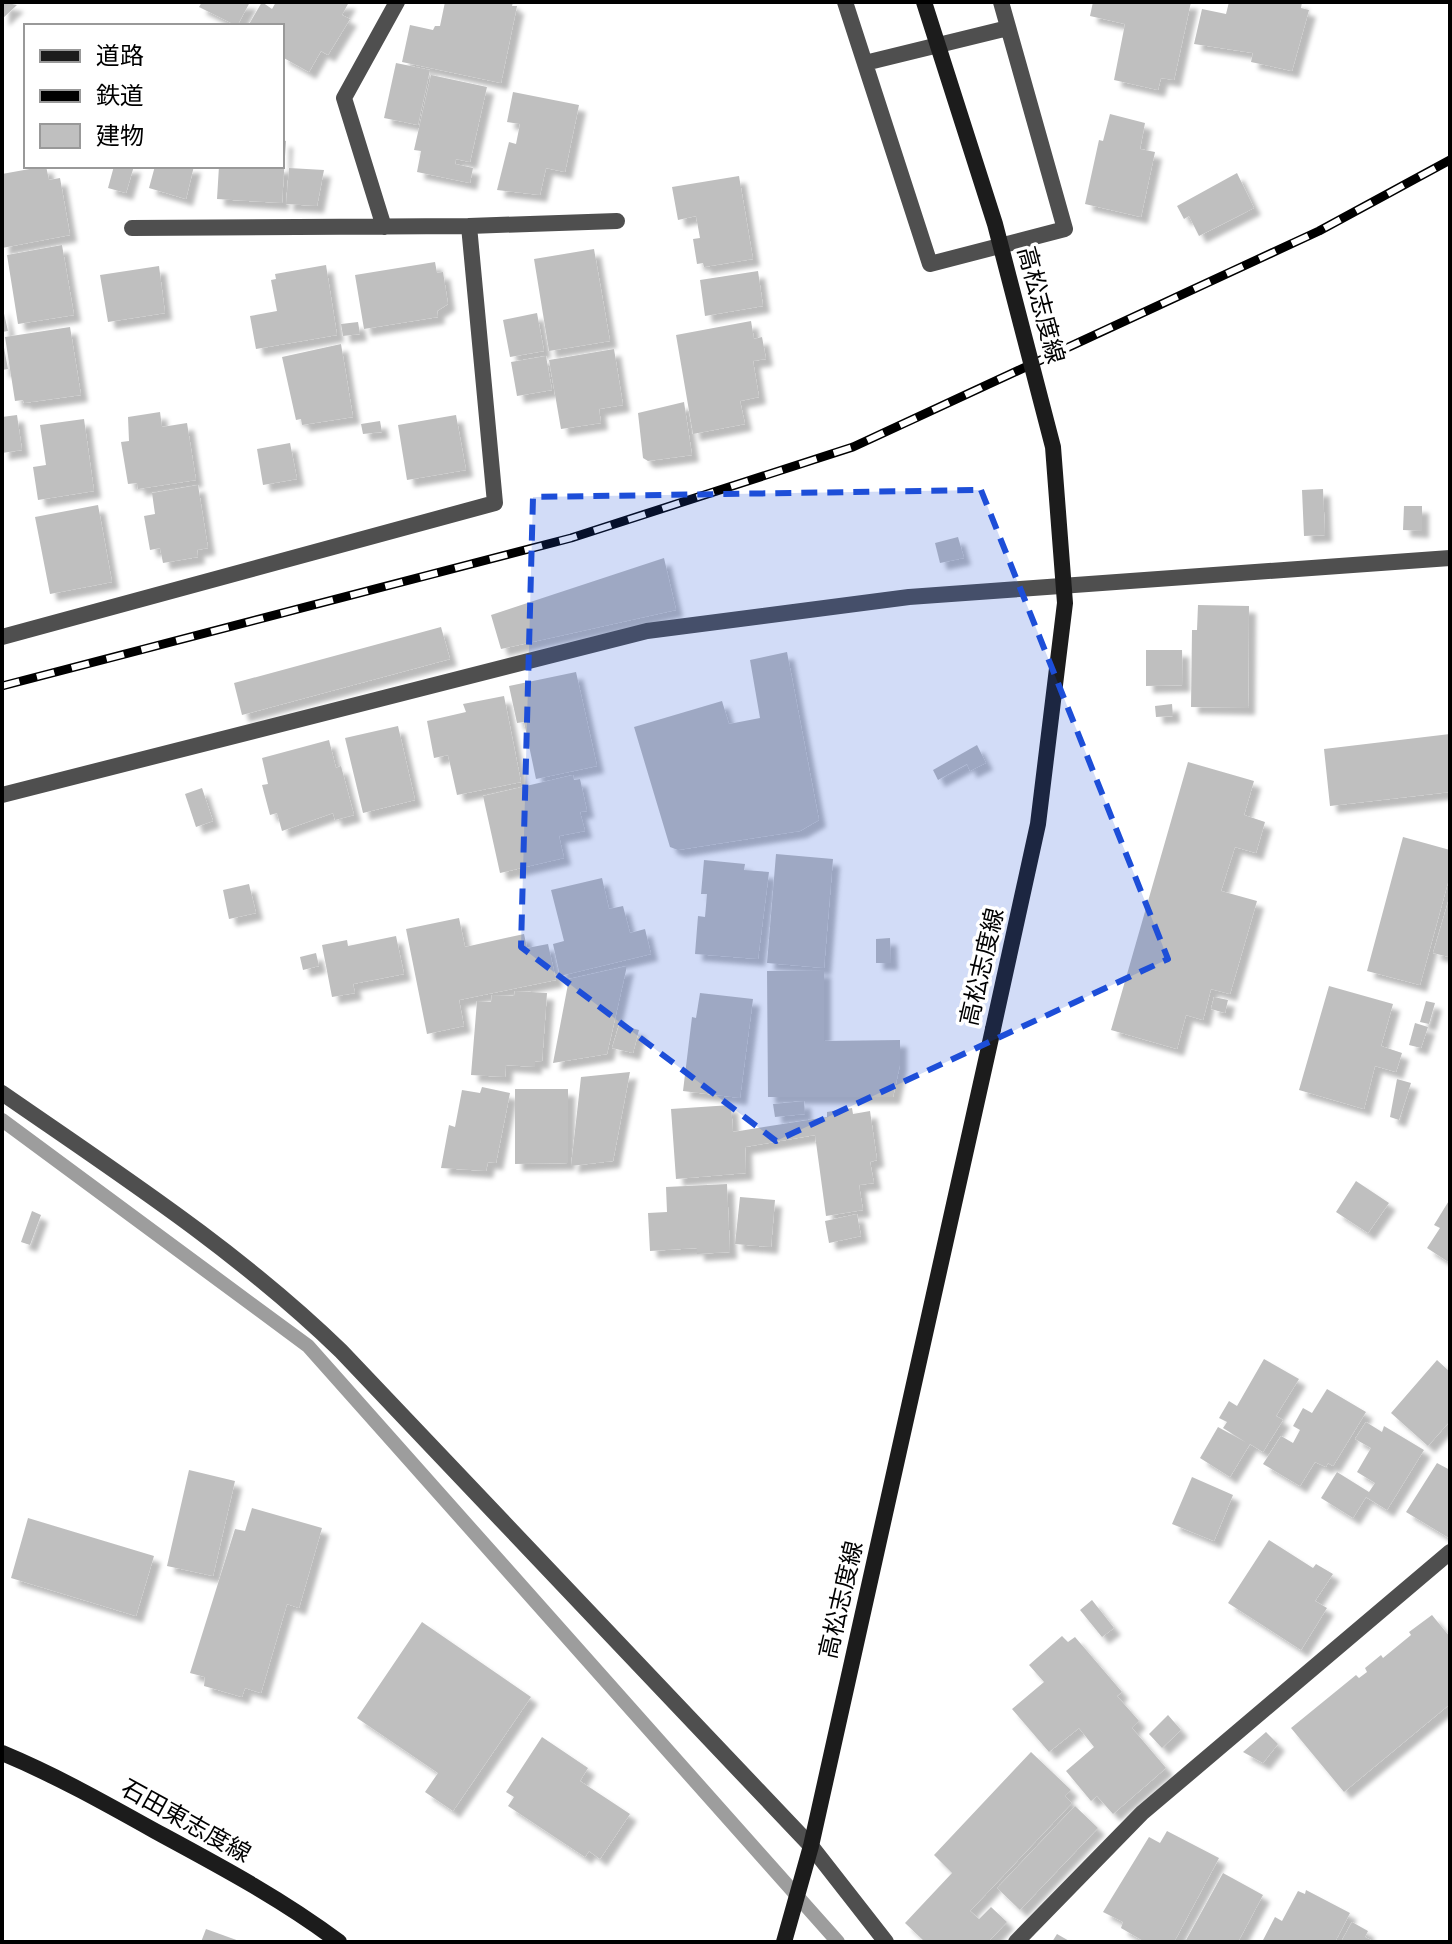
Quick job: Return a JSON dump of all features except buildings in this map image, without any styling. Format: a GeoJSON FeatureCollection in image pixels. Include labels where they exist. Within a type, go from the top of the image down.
{"type":"FeatureCollection","features":[{"type":"Feature","properties":{"kind":"main road","name":"高松志度線"},"geometry":{"type":"LineString","coordinates":[[784,1942],[811,1846],[1038,824],[1065,603],[1053,447],[995,224],[924,2]]}},
{"type":"Feature","properties":{"kind":"main road","name":"石田東志度線"},"geometry":{"type":"LineString","coordinates":[[2,1753],[46,1771],[178,1843],[298,1911],[339,1942]]}},
{"type":"Feature","properties":{"kind":"street"},"geometry":{"type":"LineString","coordinates":[[384,227],[344,98],[397,2]]}},
{"type":"Feature","properties":{"kind":"street"},"geometry":{"type":"LineString","coordinates":[[845,2],[930,264],[1065,229],[1001,2]]}},
{"type":"Feature","properties":{"kind":"street"},"geometry":{"type":"LineString","coordinates":[[865,63],[1008,28]]}},
{"type":"Feature","properties":{"kind":"street"},"geometry":{"type":"LineString","coordinates":[[132,228],[469,226],[617,221]]}},
{"type":"Feature","properties":{"kind":"street"},"geometry":{"type":"LineString","coordinates":[[2,637],[495,503],[469,226]]}},
{"type":"Feature","properties":{"kind":"street"},"geometry":{"type":"LineString","coordinates":[[2,795],[647,631],[909,597],[1450,558]]}},
{"type":"Feature","properties":{"kind":"street"},"geometry":{"type":"LineString","coordinates":[[2,1093],[203,1232],[282,1294],[352,1362],[811,1846],[886,1942]]}},
{"type":"Feature","properties":{"kind":"street"},"geometry":{"type":"LineString","coordinates":[[1016,1942],[1142,1813],[1450,1552]]}},
{"type":"Feature","properties":{"kind":"highlighted area"},"geometry":{"type":"Polygon","coordinates":[[[981,490],[1168,959],[776,1141],[521,947],[533,497],[981,490]]]}},
{"type":"Feature","properties":{"kind":"waterway"},"geometry":{"type":"LineString","coordinates":[[2,1120],[308,1346],[838,1942]]}},
{"type":"Feature","properties":{"kind":"railway"},"geometry":{"type":"LineString","coordinates":[[2,686],[571,538],[853,447],[1319,231],[1450,160]]}}]}
